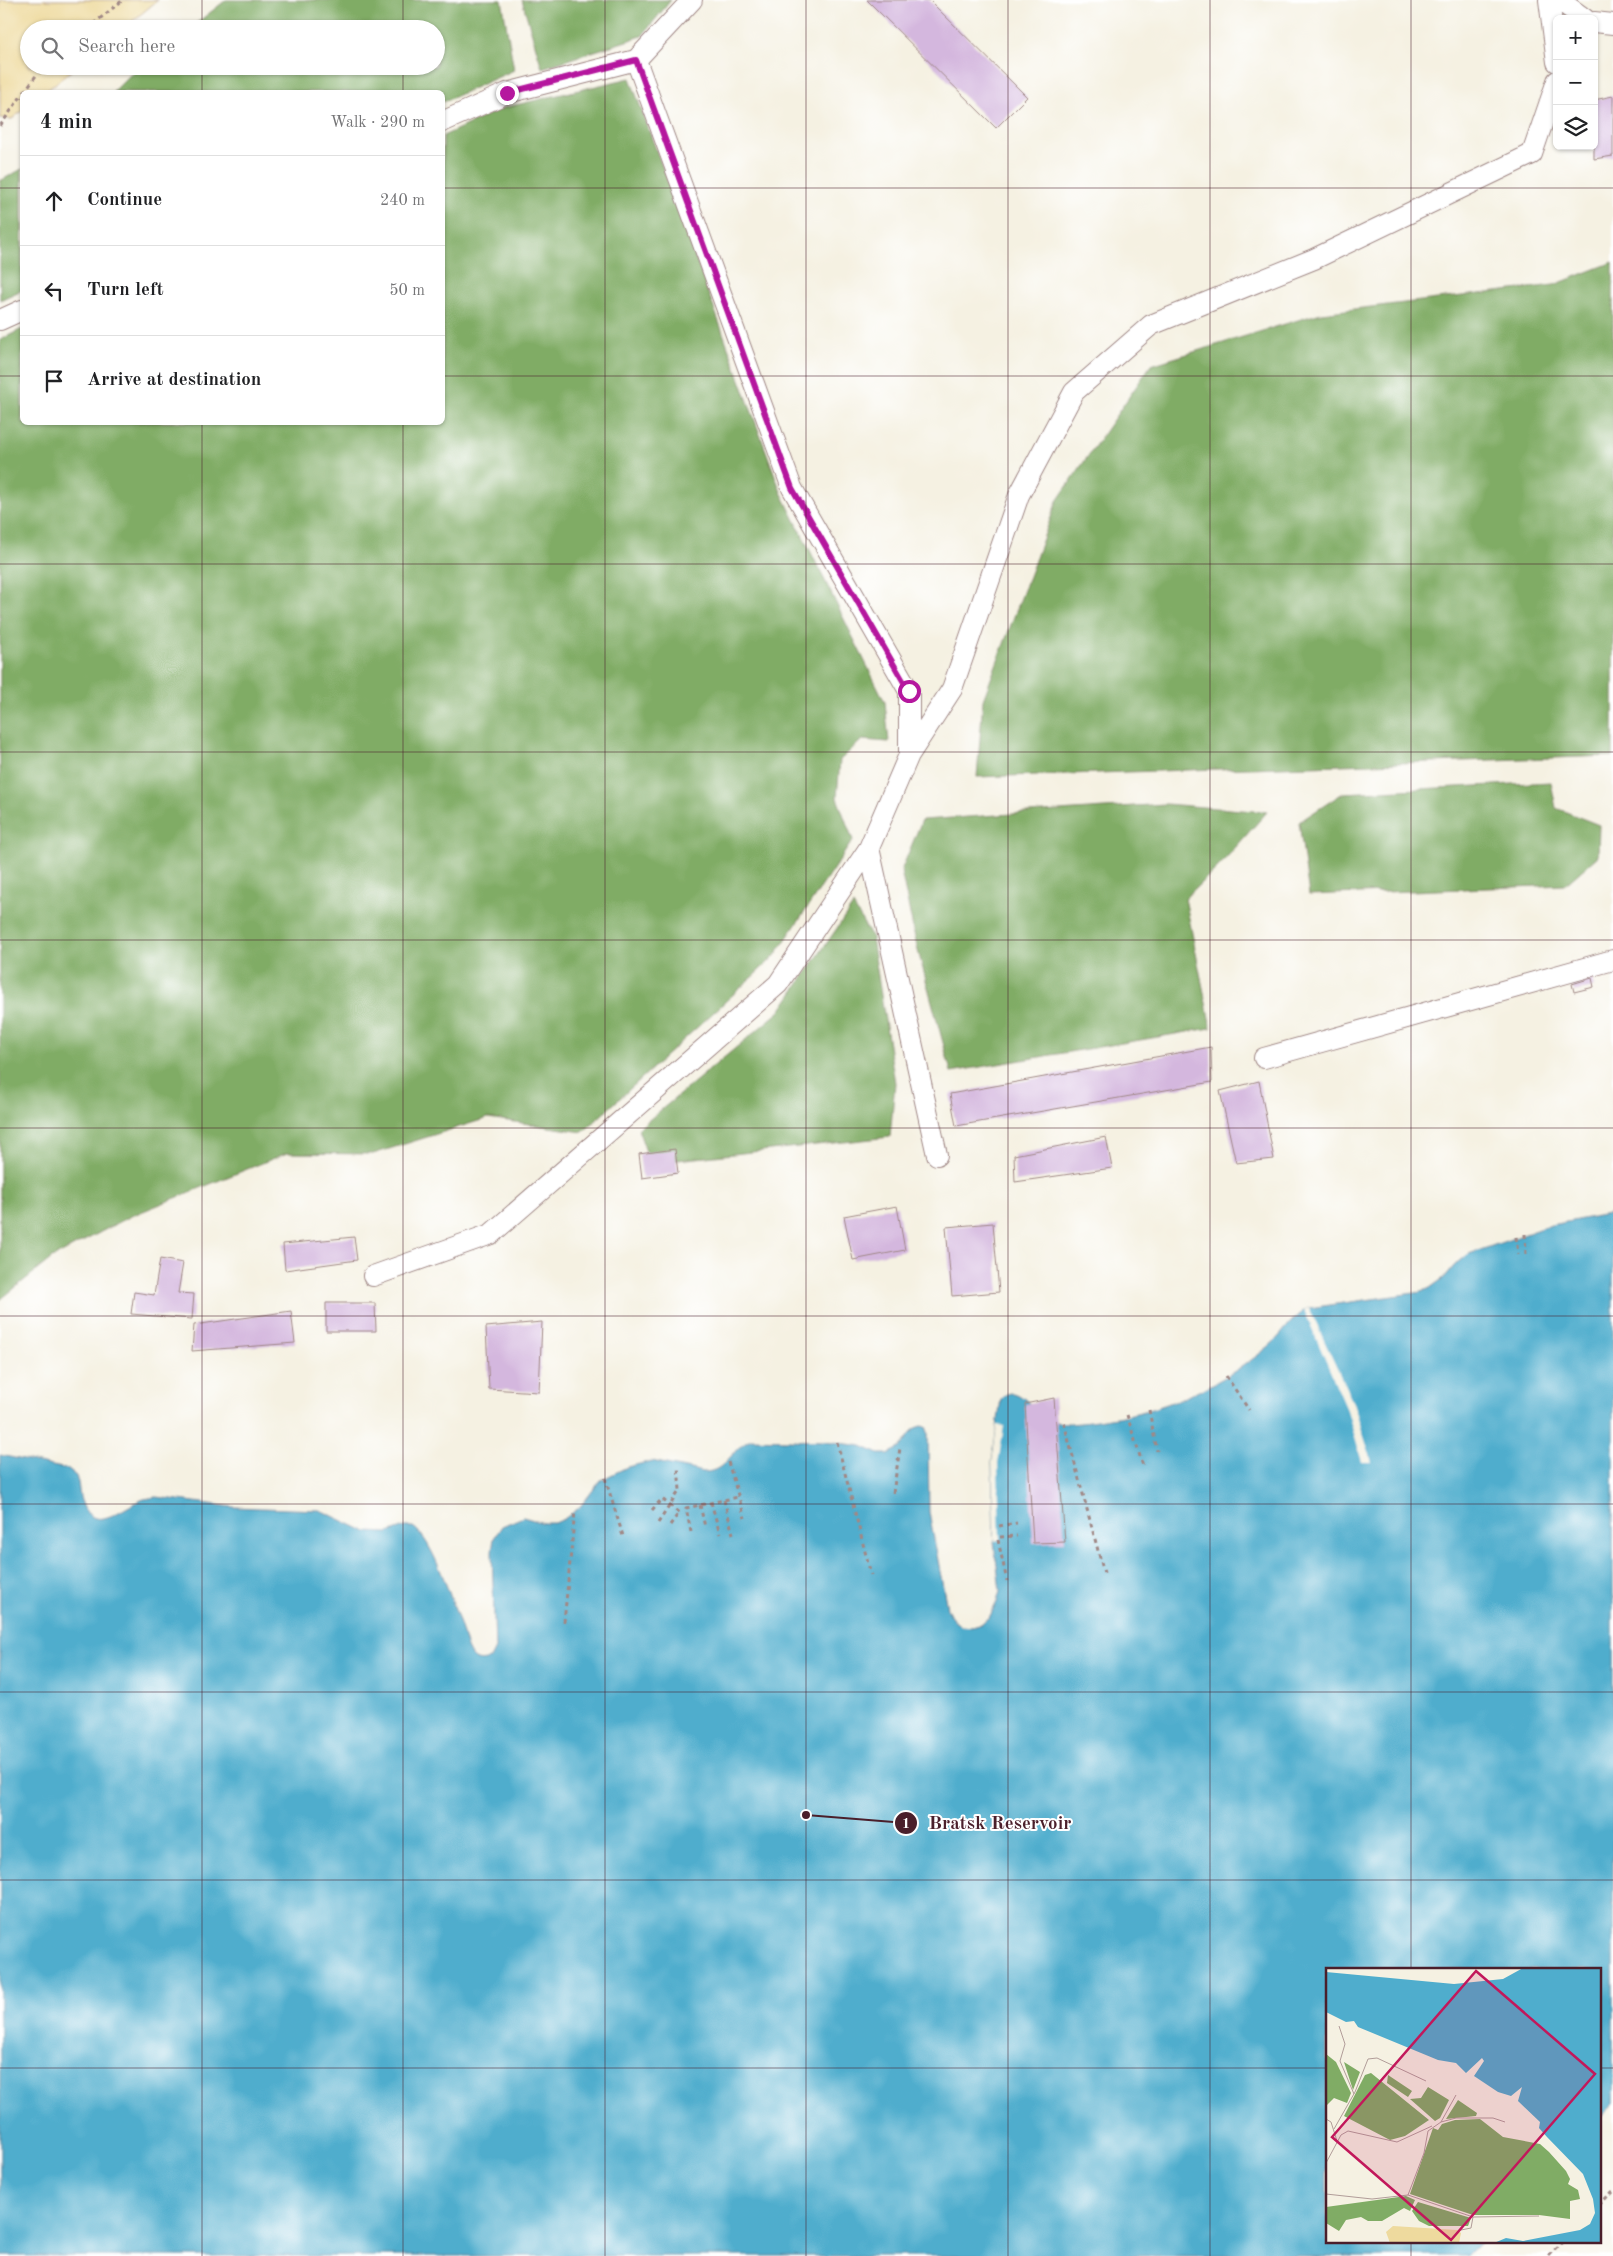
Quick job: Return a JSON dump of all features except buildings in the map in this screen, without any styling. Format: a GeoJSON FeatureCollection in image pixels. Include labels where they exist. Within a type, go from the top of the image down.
{"type":"FeatureCollection","features":[{"type":"Feature","properties":{"kind":"street"},"geometry":{"type":"LineString","coordinates":[[445,121],[507,93],[636,60],[692,0]]}},
{"type":"Feature","properties":{"kind":"street"},"geometry":{"type":"LineString","coordinates":[[1549,0],[1557,60]]}},
{"type":"Feature","properties":{"kind":"street"},"geometry":{"type":"LineString","coordinates":[[1559,0],[1580,15]]}},
{"type":"Feature","properties":{"kind":"street"},"geometry":{"type":"LineString","coordinates":[[1598,22],[1613,24]]}},
{"type":"Feature","properties":{"kind":"street"},"geometry":{"type":"LineString","coordinates":[[636,60],[792,488],[909,691],[909,755]]}},
{"type":"Feature","properties":{"kind":"street"},"geometry":{"type":"LineString","coordinates":[[373,1276],[491,1234],[778,984],[869,848],[909,755],[952,688],[1019,495],[1074,392],[1151,325],[1314,259],[1532,154],[1553,93]]}},
{"type":"Feature","properties":{"kind":"street"},"geometry":{"type":"LineString","coordinates":[[0,320],[20,311]]}},
{"type":"Feature","properties":{"kind":"street"},"geometry":{"type":"LineString","coordinates":[[869,848],[937,1155]]}},
{"type":"Feature","properties":{"kind":"street"},"geometry":{"type":"LineString","coordinates":[[1264,1058],[1613,960]]}},
{"type":"Feature","properties":{"kind":"path"},"geometry":{"type":"LineString","coordinates":[[98,20],[122,0]]}},
{"type":"Feature","properties":{"kind":"path"},"geometry":{"type":"LineString","coordinates":[[26,90],[37,75]]}},
{"type":"Feature","properties":{"kind":"path"},"geometry":{"type":"LineString","coordinates":[[0,126],[20,98]]}},
{"type":"Feature","properties":{"kind":"path"},"geometry":{"type":"LineString","coordinates":[[1525,1234],[1526,1255]]}},
{"type":"Feature","properties":{"kind":"path"},"geometry":{"type":"LineString","coordinates":[[1516,1236],[1518,1255]]}},
{"type":"Feature","properties":{"kind":"path"},"geometry":{"type":"LineString","coordinates":[[1226,1376],[1249,1410]]}},
{"type":"Feature","properties":{"kind":"path"},"geometry":{"type":"LineString","coordinates":[[1149,1410],[1157,1451]]}},
{"type":"Feature","properties":{"kind":"path"},"geometry":{"type":"LineString","coordinates":[[1127,1415],[1143,1466]]}},
{"type":"Feature","properties":{"kind":"path"},"geometry":{"type":"LineString","coordinates":[[1064,1423],[1104,1573]]}},
{"type":"Feature","properties":{"kind":"path"},"geometry":{"type":"LineString","coordinates":[[837,1442],[871,1575]]}},
{"type":"Feature","properties":{"kind":"path"},"geometry":{"type":"LineString","coordinates":[[893,1493],[900,1448]]}},
{"type":"Feature","properties":{"kind":"path"},"geometry":{"type":"LineString","coordinates":[[728,1462],[744,1518]]}},
{"type":"Feature","properties":{"kind":"path"},"geometry":{"type":"LineString","coordinates":[[658,1523],[680,1490],[678,1467]]}},
{"type":"Feature","properties":{"kind":"path"},"geometry":{"type":"LineString","coordinates":[[605,1478],[623,1536]]}},
{"type":"Feature","properties":{"kind":"path"},"geometry":{"type":"LineString","coordinates":[[691,1532],[686,1508],[738,1497]]}},
{"type":"Feature","properties":{"kind":"path"},"geometry":{"type":"LineString","coordinates":[[652,1510],[662,1499],[671,1506],[679,1513],[670,1525]]}},
{"type":"Feature","properties":{"kind":"path"},"geometry":{"type":"LineString","coordinates":[[724,1500],[733,1534]]}},
{"type":"Feature","properties":{"kind":"path"},"geometry":{"type":"LineString","coordinates":[[712,1502],[720,1534]]}},
{"type":"Feature","properties":{"kind":"path"},"geometry":{"type":"LineString","coordinates":[[700,1505],[705,1527]]}},
{"type":"Feature","properties":{"kind":"path"},"geometry":{"type":"LineString","coordinates":[[564,1622],[575,1511]]}},
{"type":"Feature","properties":{"kind":"path"},"geometry":{"type":"LineString","coordinates":[[999,1526],[1017,1523]]}},
{"type":"Feature","properties":{"kind":"path"},"geometry":{"type":"LineString","coordinates":[[1007,1581],[999,1539],[1017,1536]]}},
{"type":"Feature","properties":{"kind":"path"},"geometry":{"type":"LineString","coordinates":[[997,1571],[1004,1570]]}},
{"type":"Feature","properties":{"kind":"path"},"geometry":{"type":"LineString","coordinates":[[1600,2203],[1613,2190]]}},
{"type":"Feature","properties":{"kind":"path"},"geometry":{"type":"LineString","coordinates":[[1548,2256],[1560,2244]]}},
{"type":"Feature","properties":{"kind":"green space"},"geometry":{"type":"Polygon","coordinates":[[[226,0],[502,0],[514,70],[445,101],[445,90],[115,90],[130,75],[445,75],[445,20],[200,20],[226,0]]]}},
{"type":"Feature","properties":{"kind":"green space"},"geometry":{"type":"Polygon","coordinates":[[[522,0],[671,0],[642,36],[542,68],[522,0]]]}},
{"type":"Feature","properties":{"kind":"green space"},"geometry":{"type":"Polygon","coordinates":[[[630,78],[781,492],[885,702],[889,742],[862,740],[840,760],[837,798],[853,840],[774,957],[583,1132],[488,1118],[373,1154],[287,1153],[131,1216],[52,1258],[0,1300],[0,340],[20,330],[20,425],[445,425],[445,135],[503,108],[630,78]]]}},
{"type":"Feature","properties":{"kind":"green space"},"geometry":{"type":"Polygon","coordinates":[[[20,170],[20,291],[0,300],[0,181],[20,170]]]}},
{"type":"Feature","properties":{"kind":"green space"},"geometry":{"type":"Polygon","coordinates":[[[1613,262],[1613,756],[977,777],[983,700],[1057,501],[1151,365],[1321,313],[1554,285],[1613,262]]]}},
{"type":"Feature","properties":{"kind":"green space"},"geometry":{"type":"Polygon","coordinates":[[[1551,782],[1556,808],[1599,825],[1598,856],[1565,885],[1309,895],[1299,822],[1343,793],[1551,782]]]}},
{"type":"Feature","properties":{"kind":"green space"},"geometry":{"type":"Polygon","coordinates":[[[1165,804],[1267,812],[1218,867],[1185,898],[1211,1028],[951,1072],[917,947],[901,871],[922,820],[1165,804]]]}},
{"type":"Feature","properties":{"kind":"green space"},"geometry":{"type":"Polygon","coordinates":[[[853,905],[872,938],[895,1083],[890,1137],[650,1163],[638,1129],[780,1011],[853,905]]]}},
{"type":"Feature","properties":{"kind":"sand"},"geometry":{"type":"Polygon","coordinates":[[[0,0],[158,0],[134,20],[20,20],[20,75],[66,75],[47,90],[20,90],[20,113],[12,119],[0,118],[0,0]]]}},
{"type":"Feature","properties":{"kind":"water"},"geometry":{"type":"Polygon","coordinates":[[[1613,1213],[1613,2104],[1600,2117],[1600,1968],[1326,1968],[1326,2244],[1479,2244],[1467,2256],[0,2256],[0,1455],[67,1469],[76,1476],[82,1503],[87,1513],[94,1518],[110,1516],[136,1502],[156,1497],[233,1507],[320,1510],[367,1532],[388,1533],[405,1527],[413,1527],[428,1544],[435,1558],[448,1588],[469,1652],[475,1659],[481,1661],[490,1659],[495,1649],[492,1552],[494,1538],[502,1526],[523,1517],[544,1523],[555,1523],[579,1508],[601,1480],[627,1467],[652,1461],[704,1472],[712,1471],[724,1464],[744,1443],[751,1439],[825,1441],[862,1446],[879,1454],[888,1454],[900,1448],[915,1428],[921,1426],[926,1427],[928,1432],[929,1512],[947,1608],[953,1620],[961,1626],[972,1627],[981,1624],[990,1616],[1000,1591],[994,1541],[992,1462],[1001,1399],[1007,1394],[1019,1395],[1043,1417],[1064,1423],[1117,1417],[1157,1407],[1197,1392],[1252,1360],[1268,1347],[1297,1316],[1309,1308],[1421,1292],[1445,1277],[1454,1266],[1469,1254],[1551,1225],[1613,1213]]]}},
{"type":"Feature","properties":{"kind":"pier"},"geometry":{"type":"Polygon","coordinates":[[[1309,1308],[1354,1405],[1372,1462],[1362,1462],[1347,1410],[1304,1310],[1309,1308]]]}},
{"type":"Feature","properties":{"kind":"pier"},"geometry":{"type":"Polygon","coordinates":[[[997,1425],[1004,1426],[998,1464],[1000,1540],[994,1541],[992,1462],[997,1425]]]}},
{"type":"Feature","properties":{"kind":"place","name":"Bratsk Reservoir"},"geometry":{"type":"Point","coordinates":[806,1815]}},
{"type":"Feature","properties":{"kind":"route"},"geometry":{"type":"LineString","coordinates":[[507,93],[636,60],[792,488],[909,691]]}}]}
